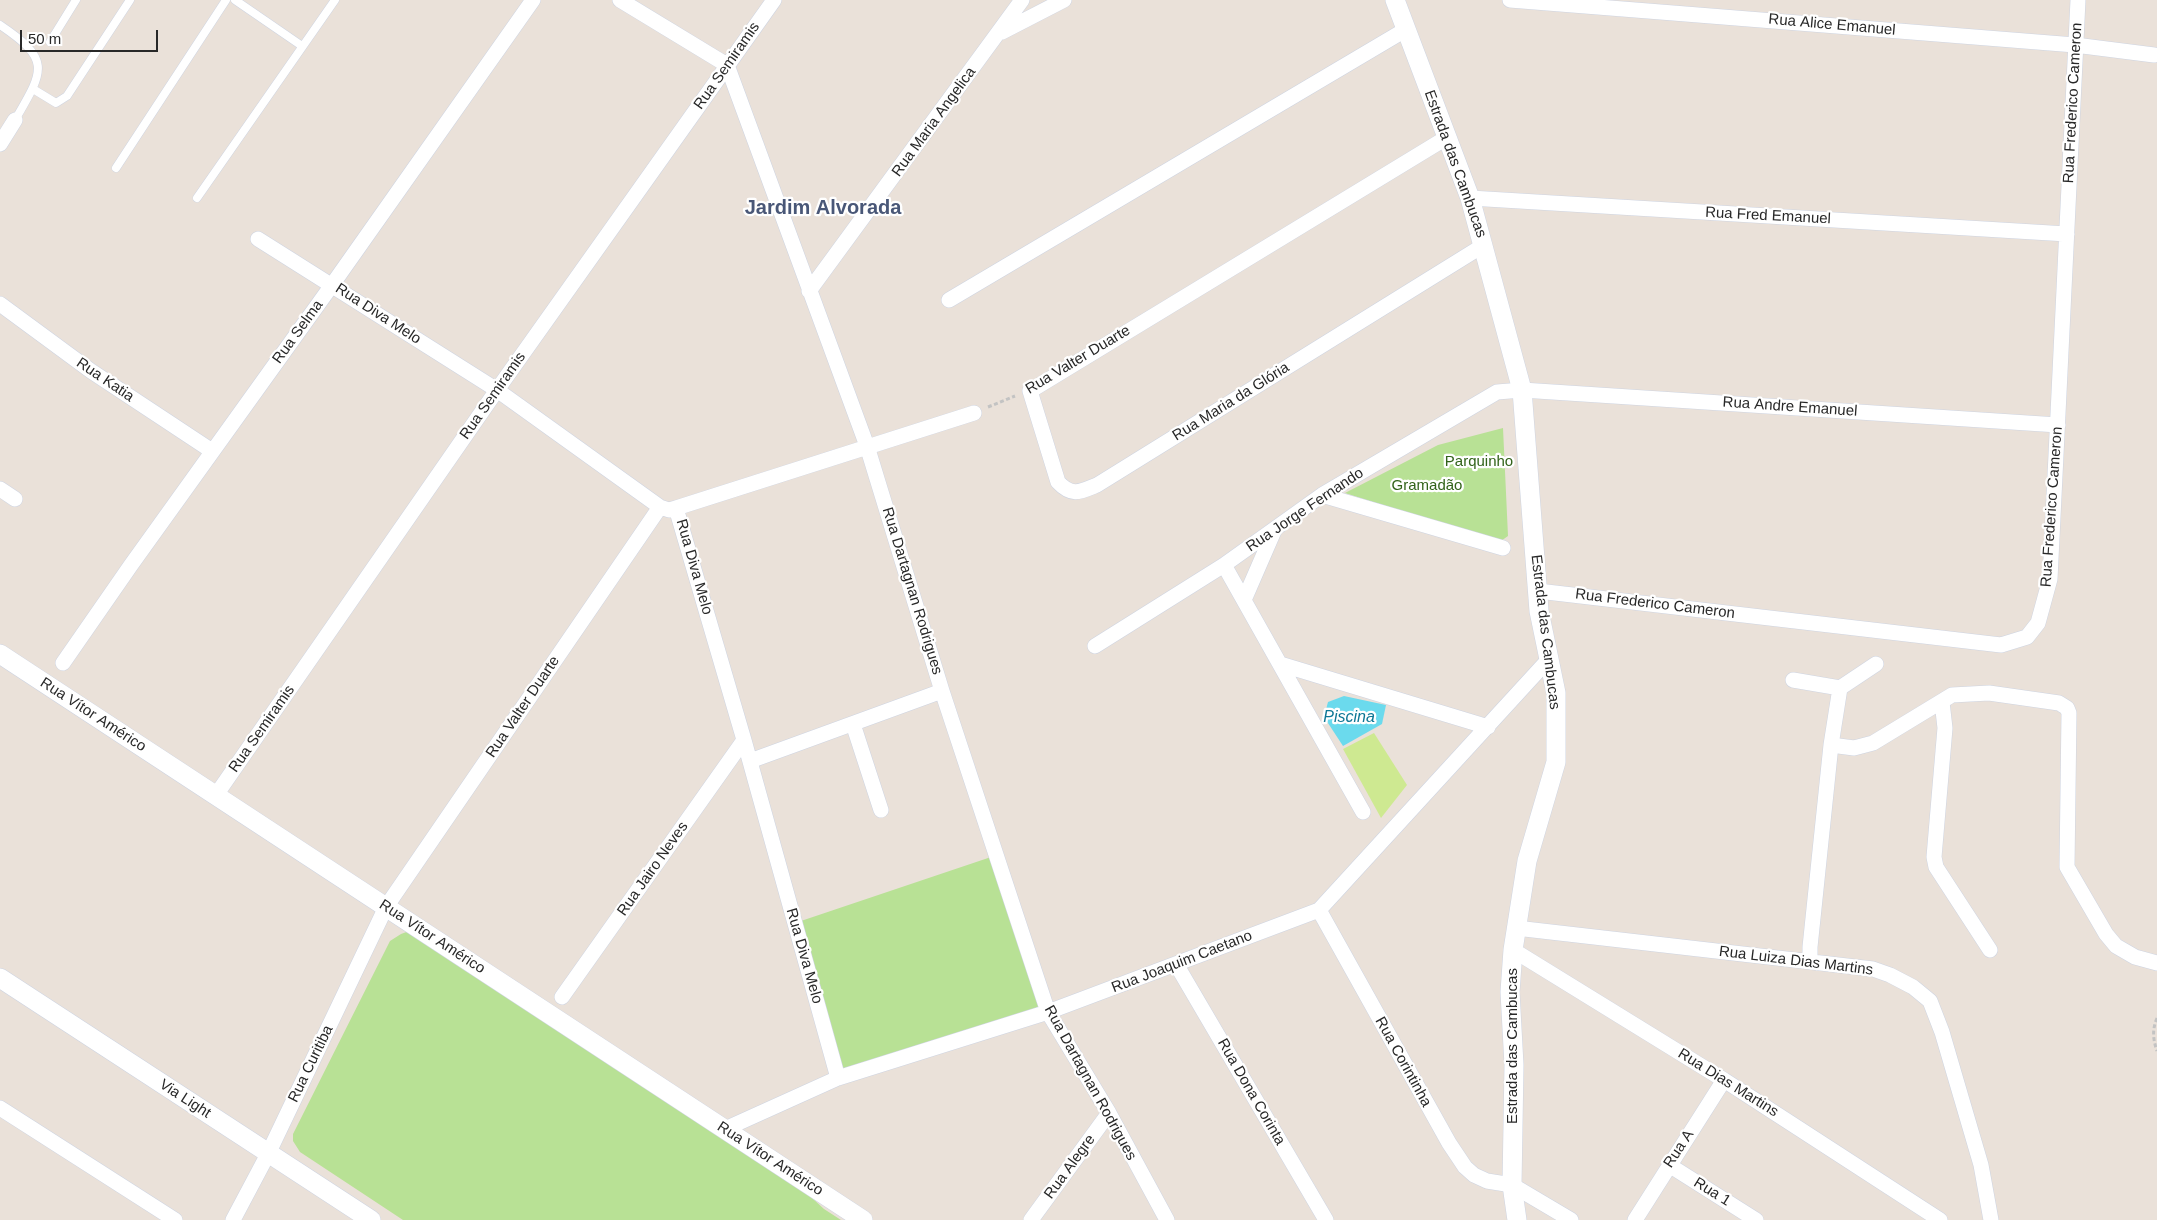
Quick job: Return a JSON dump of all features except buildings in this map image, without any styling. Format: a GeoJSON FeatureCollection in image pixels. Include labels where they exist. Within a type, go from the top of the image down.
{"type":"FeatureCollection","features":[{"type":"Feature","properties":{"kind":"street","name":"Rua Selma"},"geometry":{"type":"LineString","coordinates":[[63,663],[533,0]]}},
{"type":"Feature","properties":{"kind":"street"},"geometry":{"type":"LineString","coordinates":[[620,0],[727,65]]}},
{"type":"Feature","properties":{"kind":"street","name":"Rua Semiramis"},"geometry":{"type":"LineString","coordinates":[[216,795],[497,390],[774,0]]}},
{"type":"Feature","properties":{"kind":"street","name":"Rua Maria Angelica"},"geometry":{"type":"LineString","coordinates":[[809,291],[1022,0]]}},
{"type":"Feature","properties":{"kind":"street"},"geometry":{"type":"LineString","coordinates":[[998,34],[1064,0]]}},
{"type":"Feature","properties":{"kind":"street","name":"Estrada das Cambucas"},"geometry":{"type":"LineString","coordinates":[[1395,0],[1470,198],[1522,390],[1539,611],[1556,692],[1556,762],[1528,861],[1513,950],[1510,992],[1514,1065],[1512,1185],[1517,1220]]}},
{"type":"Feature","properties":{"kind":"street","name":"Rua Alice Emanuel"},"geometry":{"type":"LineString","coordinates":[[1510,0],[2075,45],[2154,55]]}},
{"type":"Feature","properties":{"kind":"street","name":"Rua Frederico Cameron"},"geometry":{"type":"LineString","coordinates":[[1538,590],[2001,644],[2027,637],[2038,623],[2050,579],[2078,0]]}},
{"type":"Feature","properties":{"kind":"street"},"geometry":{"type":"LineString","coordinates":[[949,300],[1405,30]]}},
{"type":"Feature","properties":{"kind":"street","name":"Rua Dartagnan Rodrigues"},"geometry":{"type":"LineString","coordinates":[[727,65],[867,446],[942,691],[1048,1012],[1109,1114],[1167,1220]]}},
{"type":"Feature","properties":{"kind":"street"},"geometry":{"type":"LineString","coordinates":[[0,144],[15,120]]}},
{"type":"Feature","properties":{"kind":"street","name":"Rua Valter Duarte"},"geometry":{"type":"LineString","coordinates":[[1030,390],[1446,138]]}},
{"type":"Feature","properties":{"kind":"street","name":"Rua Fred Emanuel"},"geometry":{"type":"LineString","coordinates":[[1470,198],[2067,234]]}},
{"type":"Feature","properties":{"kind":"street","name":"Rua Diva Melo"},"geometry":{"type":"LineString","coordinates":[[258,239],[497,390],[660,507],[670,510],[676,508],[750,760],[838,1078]]}},
{"type":"Feature","properties":{"kind":"street","name":"Rua Maria da Glória"},"geometry":{"type":"LineString","coordinates":[[1030,390],[1058,482],[1064,489],[1072,492],[1083,491],[1097,485],[1484,245]]}},
{"type":"Feature","properties":{"kind":"street","name":"Rua Katia"},"geometry":{"type":"LineString","coordinates":[[0,304],[91,372],[212,451]]}},
{"type":"Feature","properties":{"kind":"street","name":"Rua Andre Emanuel"},"geometry":{"type":"LineString","coordinates":[[1522,390],[2058,425]]}},
{"type":"Feature","properties":{"kind":"street","name":"Rua Jorge Fernando"},"geometry":{"type":"LineString","coordinates":[[1095,646],[1224,565],[1322,495],[1497,392],[1522,390]]}},
{"type":"Feature","properties":{"kind":"street"},"geometry":{"type":"LineString","coordinates":[[676,508],[974,413]]}},
{"type":"Feature","properties":{"kind":"street"},"geometry":{"type":"LineString","coordinates":[[0,489],[15,499]]}},
{"type":"Feature","properties":{"kind":"street"},"geometry":{"type":"LineString","coordinates":[[1322,495],[1503,548]]}},
{"type":"Feature","properties":{"kind":"street","name":"Rua Valter Duarte"},"geometry":{"type":"LineString","coordinates":[[386,907],[660,507]]}},
{"type":"Feature","properties":{"kind":"street"},"geometry":{"type":"LineString","coordinates":[[1244,600],[1274,529]]}},
{"type":"Feature","properties":{"kind":"street"},"geometry":{"type":"LineString","coordinates":[[1224,565],[1363,812]]}},
{"type":"Feature","properties":{"kind":"street","name":"Rua Vítor Américo"},"geometry":{"type":"LineString","coordinates":[[0,654],[863,1220]]}},
{"type":"Feature","properties":{"kind":"street","name":"Rua Joaquim Caetano"},"geometry":{"type":"LineString","coordinates":[[725,1130],[838,1078],[1048,1012],[1319,910],[1549,659]]}},
{"type":"Feature","properties":{"kind":"street"},"geometry":{"type":"LineString","coordinates":[[1280,664],[1488,727]]}},
{"type":"Feature","properties":{"kind":"street"},"geometry":{"type":"LineString","coordinates":[[1793,680],[1840,688],[1876,664]]}},
{"type":"Feature","properties":{"kind":"street"},"geometry":{"type":"LineString","coordinates":[[1810,960],[1832,745],[1840,688]]}},
{"type":"Feature","properties":{"kind":"street"},"geometry":{"type":"LineString","coordinates":[[750,760],[942,691]]}},
{"type":"Feature","properties":{"kind":"street"},"geometry":{"type":"LineString","coordinates":[[1832,745],[1854,748],[1873,743],[1952,695],[1989,693],[2059,703],[2067,708],[2069,713],[2067,867],[2106,934],[2116,946],[2135,957],[2157,963]]}},
{"type":"Feature","properties":{"kind":"street"},"geometry":{"type":"LineString","coordinates":[[1942,702],[1945,728],[1934,857],[1936,867],[1990,950]]}},
{"type":"Feature","properties":{"kind":"street"},"geometry":{"type":"LineString","coordinates":[[854,724],[881,810]]}},
{"type":"Feature","properties":{"kind":"street","name":"Rua Jairo Neves"},"geometry":{"type":"LineString","coordinates":[[562,997],[744,740]]}},
{"type":"Feature","properties":{"kind":"street","name":"Rua Curitiba"},"geometry":{"type":"LineString","coordinates":[[234,1220],[268,1154],[386,907]]}},
{"type":"Feature","properties":{"kind":"street","name":"Rua Corintinha"},"geometry":{"type":"LineString","coordinates":[[1319,910],[1448,1143],[1465,1167],[1474,1175],[1487,1181],[1512,1185]]}},
{"type":"Feature","properties":{"kind":"street","name":"Rua Luiza Dias Martins"},"geometry":{"type":"LineString","coordinates":[[1516,928],[1810,960],[1881,972],[1913,987],[1930,1001],[1942,1032],[1981,1165],[1991,1220]]}},
{"type":"Feature","properties":{"kind":"street","name":"Rua Dias Martins"},"geometry":{"type":"LineString","coordinates":[[1513,950],[1724,1080],[1940,1220]]}},
{"type":"Feature","properties":{"kind":"street","name":"Rua Dona Corinta"},"geometry":{"type":"LineString","coordinates":[[1176,964],[1326,1220]]}},
{"type":"Feature","properties":{"kind":"street","name":"Via Light"},"geometry":{"type":"LineString","coordinates":[[0,978],[371,1220]]}},
{"type":"Feature","properties":{"kind":"street","name":"Rua A"},"geometry":{"type":"LineString","coordinates":[[1635,1220],[1724,1080]]}},
{"type":"Feature","properties":{"kind":"street"},"geometry":{"type":"LineString","coordinates":[[0,1108],[175,1220]]}},
{"type":"Feature","properties":{"kind":"street","name":"Rua Alegre"},"geometry":{"type":"LineString","coordinates":[[1031,1220],[1109,1114]]}},
{"type":"Feature","properties":{"kind":"street","name":"Rua 1"},"geometry":{"type":"LineString","coordinates":[[1669,1165],[1756,1220]]}},
{"type":"Feature","properties":{"kind":"street"},"geometry":{"type":"LineString","coordinates":[[1512,1185],[1571,1220]]}},
{"type":"Feature","properties":{"kind":"lane"},"geometry":{"type":"LineString","coordinates":[[50,42],[76,0]]}},
{"type":"Feature","properties":{"kind":"lane"},"geometry":{"type":"LineString","coordinates":[[33,89],[56,103],[67,96],[130,0]]}},
{"type":"Feature","properties":{"kind":"lane"},"geometry":{"type":"LineString","coordinates":[[116,168],[226,0]]}},
{"type":"Feature","properties":{"kind":"lane"},"geometry":{"type":"LineString","coordinates":[[235,0],[302,46]]}},
{"type":"Feature","properties":{"kind":"lane"},"geometry":{"type":"LineString","coordinates":[[197,198],[335,0]]}},
{"type":"Feature","properties":{"kind":"lane"},"geometry":{"type":"LineString","coordinates":[[0,26],[23,41],[34,55],[38,69],[37,82],[15,120]]}},
{"type":"Feature","properties":{"kind":"path","name":"Rua Valter Duarte"},"geometry":{"type":"LineString","coordinates":[[974,413],[1030,390]]}},
{"type":"Feature","properties":{"kind":"path"},"geometry":{"type":"LineString","coordinates":[[2157,1018],[2153,1028],[2153,1038],[2157,1052]]}},
{"type":"Feature","properties":{"kind":"green space"},"geometry":{"type":"Polygon","coordinates":[[[1503,428],[1508,536],[1498,543],[1345,493],[1438,445],[1503,428]]]}},
{"type":"Feature","properties":{"kind":"green space"},"geometry":{"type":"Polygon","coordinates":[[[1374,733],[1407,785],[1381,818],[1343,749],[1374,733]]]}},
{"type":"Feature","properties":{"kind":"green space"},"geometry":{"type":"Polygon","coordinates":[[[997,855],[1048,1012],[838,1078],[795,923],[997,855]]]}},
{"type":"Feature","properties":{"kind":"green space"},"geometry":{"type":"Polygon","coordinates":[[[412,930],[784,1172],[824,1209],[841,1220],[403,1220],[300,1152],[293,1141],[293,1134],[390,941],[412,930]]]}},
{"type":"Feature","properties":{"kind":"water","name":"Piscina"},"geometry":{"type":"Polygon","coordinates":[[[1344,696],[1386,705],[1382,724],[1343,746],[1324,717],[1328,702],[1344,696]]]}},
{"type":"Feature","properties":{"kind":"district","name":"Jardim Alvorada"},"geometry":{"type":"Point","coordinates":[823,208]}},
{"type":"Feature","properties":{"kind":"park label","name":"Parquinho"},"geometry":{"type":"Point","coordinates":[1479,462]}},
{"type":"Feature","properties":{"kind":"park label","name":"Gramadão"},"geometry":{"type":"Point","coordinates":[1427,486]}}]}
